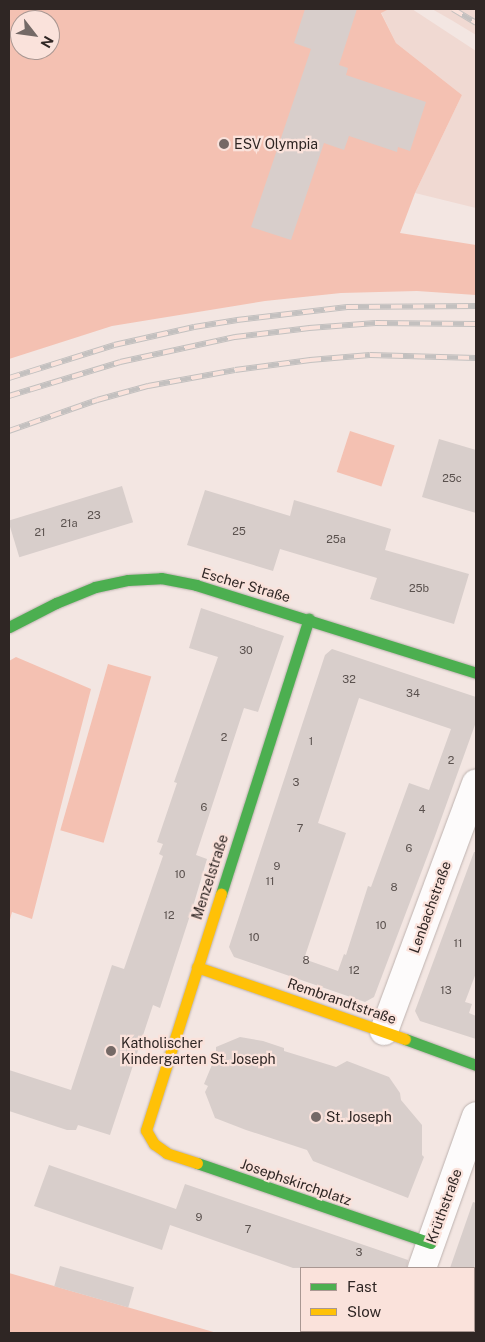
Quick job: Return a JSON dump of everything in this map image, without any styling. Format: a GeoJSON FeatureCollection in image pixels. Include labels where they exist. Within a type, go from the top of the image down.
{"type":"FeatureCollection","features":[{"type":"Feature","properties":{"kind":"street","name":"Escher Straße"},"geometry":{"type":"LineString","coordinates":[[9,627],[56,603],[95,587],[128,580],[160,578],[196,585],[476,673]]}},
{"type":"Feature","properties":{"kind":"street","name":"Menzelstraße"},"geometry":{"type":"LineString","coordinates":[[154,1144],[146,1130],[309,619]]}},
{"type":"Feature","properties":{"kind":"street","name":"Lenbachstraße"},"geometry":{"type":"LineString","coordinates":[[384,1031],[476,784]]}},
{"type":"Feature","properties":{"kind":"street","name":"Rembrandtstraße"},"geometry":{"type":"LineString","coordinates":[[197,967],[384,1031],[476,1065]]}},
{"type":"Feature","properties":{"kind":"street","name":"Krüthstraße"},"geometry":{"type":"LineString","coordinates":[[426,1256],[476,1116]]}},
{"type":"Feature","properties":{"kind":"street","name":"Josephskirchplatz"},"geometry":{"type":"LineString","coordinates":[[154,1144],[167,1153],[426,1256]]}},
{"type":"Feature","properties":{"kind":"shaded area","name":"ESV Olympia"},"geometry":{"type":"Polygon","coordinates":[[[9,9],[389,9],[381,13],[396,43],[462,95],[415,193],[400,233],[476,245],[476,295],[417,291],[341,293],[265,301],[112,326],[9,359],[9,9]]]}},
{"type":"Feature","properties":{"kind":"shaded area"},"geometry":{"type":"Polygon","coordinates":[[[389,9],[412,9],[476,51],[476,208],[415,193],[462,95],[396,43],[381,12],[389,9]]]}},
{"type":"Feature","properties":{"kind":"shaded area"},"geometry":{"type":"Polygon","coordinates":[[[432,9],[476,9],[476,35],[453,21],[432,9]]]}},
{"type":"Feature","properties":{"kind":"shaded area"},"geometry":{"type":"Polygon","coordinates":[[[350,431],[395,446],[381,486],[337,472],[350,431]]]}},
{"type":"Feature","properties":{"kind":"shaded area"},"geometry":{"type":"Polygon","coordinates":[[[16,657],[91,689],[32,919],[12,912],[9,923],[9,661],[16,657]]]}},
{"type":"Feature","properties":{"kind":"shaded area"},"geometry":{"type":"Polygon","coordinates":[[[108,664],[151,676],[104,843],[60,830],[108,664]]]}},
{"type":"Feature","properties":{"kind":"shaded area"},"geometry":{"type":"Polygon","coordinates":[[[9,1273],[217,1333],[9,1333],[9,1273]]]}},
{"type":"Feature","properties":{"kind":"building"},"geometry":{"type":"Polygon","coordinates":[[[305,9],[357,9],[339,65],[348,68],[346,75],[426,102],[410,151],[398,147],[397,152],[349,136],[344,150],[324,143],[291,240],[251,227],[311,49],[294,43],[305,9]]]}},
{"type":"Feature","properties":{"kind":"building"},"geometry":{"type":"Polygon","coordinates":[[[439,439],[476,450],[476,513],[422,497],[439,439]]]}},
{"type":"Feature","properties":{"kind":"building"},"geometry":{"type":"Polygon","coordinates":[[[122,486],[133,522],[19,557],[9,521],[122,486]]]}},
{"type":"Feature","properties":{"kind":"building"},"geometry":{"type":"Polygon","coordinates":[[[205,490],[290,516],[294,500],[391,529],[385,550],[469,574],[454,624],[370,599],[377,578],[280,549],[273,571],[187,545],[205,490]]]}},
{"type":"Feature","properties":{"kind":"building"},"geometry":{"type":"Polygon","coordinates":[[[201,608],[284,636],[258,712],[244,708],[196,855],[207,859],[194,903],[160,1008],[153,1005],[110,1135],[78,1125],[76,1130],[67,1130],[9,1111],[9,1070],[71,1090],[112,965],[124,969],[163,856],[159,854],[163,844],[157,842],[177,783],[174,782],[218,657],[189,648],[201,608]]]}},
{"type":"Feature","properties":{"kind":"building"},"geometry":{"type":"Polygon","coordinates":[[[332,649],[476,697],[476,722],[435,836],[374,997],[365,1002],[234,957],[229,947],[325,655],[332,649]],[[359,698],[318,823],[346,833],[304,959],[338,971],[344,954],[346,955],[368,886],[371,887],[409,783],[429,790],[451,729],[359,698]]]}},
{"type":"Feature","properties":{"kind":"building"},"geometry":{"type":"Polygon","coordinates":[[[474,852],[476,852],[476,973],[465,1002],[472,1004],[469,1013],[476,1016],[476,1039],[420,1021],[415,1011],[474,852]]]}},
{"type":"Feature","properties":{"kind":"building","name":"St. Joseph"},"geometry":{"type":"Polygon","coordinates":[[[240,1037],[263,1041],[284,1048],[284,1051],[336,1067],[347,1061],[389,1077],[400,1093],[401,1100],[422,1125],[422,1155],[424,1157],[408,1198],[313,1161],[307,1150],[215,1118],[205,1092],[208,1086],[204,1084],[216,1055],[216,1047],[240,1037]]]}},
{"type":"Feature","properties":{"kind":"building"},"geometry":{"type":"Polygon","coordinates":[[[49,1165],[176,1209],[185,1184],[408,1260],[407,1267],[293,1268],[170,1225],[162,1250],[34,1206],[49,1165]]]}},
{"type":"Feature","properties":{"kind":"building"},"geometry":{"type":"Polygon","coordinates":[[[473,1202],[476,1203],[476,1268],[450,1267],[473,1202]]]}},
{"type":"Feature","properties":{"kind":"building"},"geometry":{"type":"Polygon","coordinates":[[[60,1266],[134,1287],[128,1307],[54,1286],[60,1266]]]}},
{"type":"Feature","properties":{"kind":"railway"},"geometry":{"type":"LineString","coordinates":[[453,9],[476,23]]}},
{"type":"Feature","properties":{"kind":"railway"},"geometry":{"type":"LineString","coordinates":[[9,378],[114,345],[194,327],[237,320],[347,307],[476,306]]}},
{"type":"Feature","properties":{"kind":"railway"},"geometry":{"type":"LineString","coordinates":[[9,396],[120,362],[235,337],[309,328],[376,323],[476,324]]}},
{"type":"Feature","properties":{"kind":"railway"},"geometry":{"type":"LineString","coordinates":[[9,431],[97,400],[148,386],[235,370],[310,360],[370,355],[476,358]]}},
{"type":"Feature","properties":{"kind":"traffic: fast"},"geometry":{"type":"LineString","coordinates":[[9,627],[56,603],[95,587],[128,580],[161,578],[196,585],[476,673]]}},
{"type":"Feature","properties":{"kind":"traffic: fast"},"geometry":{"type":"LineString","coordinates":[[221,894],[309,619]]}},
{"type":"Feature","properties":{"kind":"traffic: fast"},"geometry":{"type":"LineString","coordinates":[[405,1039],[476,1065]]}},
{"type":"Feature","properties":{"kind":"traffic: fast"},"geometry":{"type":"LineString","coordinates":[[197,1163],[431,1243]]}},
{"type":"Feature","properties":{"kind":"traffic: slow"},"geometry":{"type":"LineString","coordinates":[[197,1163],[167,1153],[154,1144],[146,1130],[221,894]]}},
{"type":"Feature","properties":{"kind":"traffic: slow"},"geometry":{"type":"LineString","coordinates":[[197,967],[405,1039]]}},
{"type":"Feature","properties":{"kind":"place","name":"ESV Olympia"},"geometry":{"type":"Point","coordinates":[224,144]}},
{"type":"Feature","properties":{"kind":"place","name":"Katholischer Kindergarten St. Joseph"},"geometry":{"type":"Point","coordinates":[111,1051]}},
{"type":"Feature","properties":{"kind":"place","name":"St. Joseph"},"geometry":{"type":"Point","coordinates":[316,1117]}}]}
